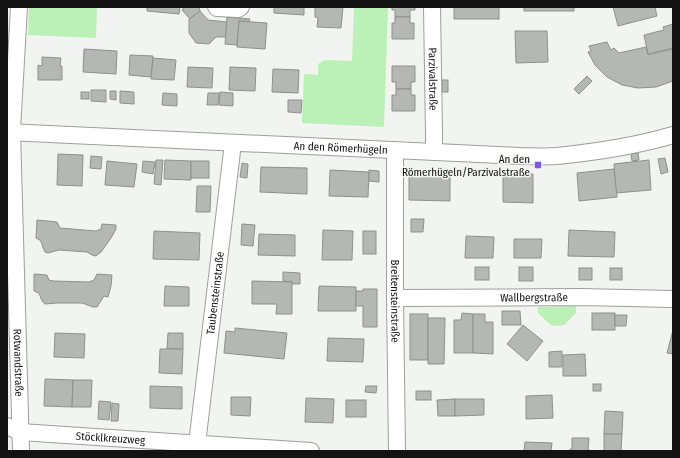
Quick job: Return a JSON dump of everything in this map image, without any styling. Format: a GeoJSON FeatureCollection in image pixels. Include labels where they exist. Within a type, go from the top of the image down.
{"type":"FeatureCollection","features":[{"type":"Feature","properties":{"kind":"street","name":"Rotwandstraße"},"geometry":{"type":"LineString","coordinates":[[19,7],[10,132],[13,429],[21,451]]}},
{"type":"Feature","properties":{"kind":"street"},"geometry":{"type":"LineString","coordinates":[[216,7],[238,9],[241,7]]}},
{"type":"Feature","properties":{"kind":"street","name":"Parzivalstraße"},"geometry":{"type":"LineString","coordinates":[[432,7],[434,152]]}},
{"type":"Feature","properties":{"kind":"street","name":"An den Römerhügeln"},"geometry":{"type":"LineString","coordinates":[[10,132],[520,156],[556,156],[610,149],[673,135]]}},
{"type":"Feature","properties":{"kind":"street","name":"Taubensteinstraße"},"geometry":{"type":"LineString","coordinates":[[197,444],[233,143]]}},
{"type":"Feature","properties":{"kind":"street","name":"Breitensteinstraße"},"geometry":{"type":"LineString","coordinates":[[395,150],[397,451]]}},
{"type":"Feature","properties":{"kind":"street","name":"Wallbergstraße"},"geometry":{"type":"LineString","coordinates":[[395,298],[580,297],[673,300]]}},
{"type":"Feature","properties":{"kind":"street","name":"Stöcklkreuzweg"},"geometry":{"type":"LineString","coordinates":[[13,429],[197,444],[311,451]]}},
{"type":"Feature","properties":{"kind":"green space"},"geometry":{"type":"Polygon","coordinates":[[[29,7],[97,7],[96,38],[28,35],[29,7]]]}},
{"type":"Feature","properties":{"kind":"green space"},"geometry":{"type":"Polygon","coordinates":[[[354,7],[388,7],[384,127],[302,123],[304,74],[318,75],[318,64],[325,60],[352,61],[354,7]]]}},
{"type":"Feature","properties":{"kind":"green space"},"geometry":{"type":"Polygon","coordinates":[[[576,306],[576,313],[564,325],[552,326],[538,313],[538,307],[576,306]]]}},
{"type":"Feature","properties":{"kind":"building"},"geometry":{"type":"Polygon","coordinates":[[[147,7],[180,7],[179,14],[147,11],[147,7]]]}},
{"type":"Feature","properties":{"kind":"building"},"geometry":{"type":"Polygon","coordinates":[[[185,7],[199,7],[200,11],[190,19],[182,10],[185,7]]]}},
{"type":"Feature","properties":{"kind":"building"},"geometry":{"type":"Polygon","coordinates":[[[274,7],[304,7],[304,15],[274,13],[274,7]]]}},
{"type":"Feature","properties":{"kind":"building"},"geometry":{"type":"Polygon","coordinates":[[[315,7],[343,7],[341,28],[317,27],[318,18],[315,17],[315,7]]]}},
{"type":"Feature","properties":{"kind":"building"},"geometry":{"type":"Polygon","coordinates":[[[392,7],[415,7],[415,10],[410,10],[410,17],[395,17],[395,10],[392,10],[392,7]]]}},
{"type":"Feature","properties":{"kind":"building"},"geometry":{"type":"Polygon","coordinates":[[[454,7],[499,7],[499,19],[454,19],[454,7]]]}},
{"type":"Feature","properties":{"kind":"building"},"geometry":{"type":"Polygon","coordinates":[[[524,7],[574,7],[574,11],[524,11],[524,7]]]}},
{"type":"Feature","properties":{"kind":"building"},"geometry":{"type":"Polygon","coordinates":[[[613,7],[655,7],[657,16],[618,26],[613,7]]]}},
{"type":"Feature","properties":{"kind":"building"},"geometry":{"type":"Polygon","coordinates":[[[200,11],[208,20],[227,22],[226,37],[216,37],[209,44],[196,43],[189,33],[189,19],[200,11]]]}},
{"type":"Feature","properties":{"kind":"building"},"geometry":{"type":"Polygon","coordinates":[[[227,17],[250,19],[249,22],[239,21],[237,45],[225,44],[227,17]]]}},
{"type":"Feature","properties":{"kind":"building"},"geometry":{"type":"Polygon","coordinates":[[[395,17],[410,17],[410,23],[414,23],[414,39],[392,39],[392,23],[395,23],[395,17]]]}},
{"type":"Feature","properties":{"kind":"building"},"geometry":{"type":"Polygon","coordinates":[[[239,21],[267,23],[265,49],[237,47],[239,21]]]}},
{"type":"Feature","properties":{"kind":"building"},"geometry":{"type":"Polygon","coordinates":[[[673,24],[673,48],[648,54],[644,35],[664,30],[663,27],[673,24]]]}},
{"type":"Feature","properties":{"kind":"building"},"geometry":{"type":"Polygon","coordinates":[[[515,31],[547,31],[548,62],[516,63],[515,31]]]}},
{"type":"Feature","properties":{"kind":"building"},"geometry":{"type":"Polygon","coordinates":[[[607,42],[611,50],[614,48],[619,53],[646,47],[648,55],[673,49],[673,81],[656,87],[638,88],[622,85],[607,77],[595,65],[588,52],[591,51],[589,46],[607,42]]]}},
{"type":"Feature","properties":{"kind":"building"},"geometry":{"type":"Polygon","coordinates":[[[84,49],[117,51],[116,74],[83,72],[84,49]]]}},
{"type":"Feature","properties":{"kind":"building"},"geometry":{"type":"Polygon","coordinates":[[[130,55],[153,56],[151,77],[129,75],[130,55]]]}},
{"type":"Feature","properties":{"kind":"building"},"geometry":{"type":"Polygon","coordinates":[[[42,57],[61,58],[60,66],[62,66],[62,80],[38,80],[38,65],[42,66],[42,57]]]}},
{"type":"Feature","properties":{"kind":"building"},"geometry":{"type":"Polygon","coordinates":[[[153,58],[176,60],[174,80],[151,79],[153,58]]]}},
{"type":"Feature","properties":{"kind":"building"},"geometry":{"type":"Polygon","coordinates":[[[392,66],[415,66],[415,82],[411,82],[411,89],[396,89],[396,82],[392,82],[392,66]]]}},
{"type":"Feature","properties":{"kind":"building"},"geometry":{"type":"Polygon","coordinates":[[[188,67],[213,68],[212,88],[187,87],[188,67]]]}},
{"type":"Feature","properties":{"kind":"building"},"geometry":{"type":"Polygon","coordinates":[[[230,67],[256,68],[255,91],[229,90],[230,67]]]}},
{"type":"Feature","properties":{"kind":"building"},"geometry":{"type":"Polygon","coordinates":[[[273,69],[299,70],[298,93],[272,92],[273,69]]]}},
{"type":"Feature","properties":{"kind":"building"},"geometry":{"type":"Polygon","coordinates":[[[587,76],[592,81],[579,94],[574,89],[587,76]]]}},
{"type":"Feature","properties":{"kind":"building"},"geometry":{"type":"Polygon","coordinates":[[[442,80],[448,80],[448,92],[442,92],[442,80]]]}},
{"type":"Feature","properties":{"kind":"building"},"geometry":{"type":"Polygon","coordinates":[[[396,89],[411,89],[411,95],[415,95],[415,111],[392,111],[392,95],[396,95],[396,89]]]}},
{"type":"Feature","properties":{"kind":"building"},"geometry":{"type":"Polygon","coordinates":[[[91,90],[106,90],[106,102],[91,101],[91,90]]]}},
{"type":"Feature","properties":{"kind":"building"},"geometry":{"type":"Polygon","coordinates":[[[110,91],[116,91],[116,100],[110,99],[110,91]]]}},
{"type":"Feature","properties":{"kind":"building"},"geometry":{"type":"Polygon","coordinates":[[[120,91],[134,92],[134,104],[120,103],[120,91]]]}},
{"type":"Feature","properties":{"kind":"building"},"geometry":{"type":"Polygon","coordinates":[[[81,92],[89,92],[89,99],[81,99],[81,92]]]}},
{"type":"Feature","properties":{"kind":"building"},"geometry":{"type":"Polygon","coordinates":[[[220,92],[233,93],[233,106],[219,105],[220,92]]]}},
{"type":"Feature","properties":{"kind":"building"},"geometry":{"type":"Polygon","coordinates":[[[163,93],[177,94],[177,106],[162,105],[163,93]]]}},
{"type":"Feature","properties":{"kind":"building"},"geometry":{"type":"Polygon","coordinates":[[[208,93],[219,93],[218,105],[207,105],[208,93]]]}},
{"type":"Feature","properties":{"kind":"building"},"geometry":{"type":"Polygon","coordinates":[[[288,100],[302,100],[301,113],[288,112],[288,100]]]}},
{"type":"Feature","properties":{"kind":"building"},"geometry":{"type":"Polygon","coordinates":[[[638,153],[639,160],[632,161],[631,154],[638,153]]]}},
{"type":"Feature","properties":{"kind":"building"},"geometry":{"type":"Polygon","coordinates":[[[58,154],[83,155],[82,186],[57,185],[58,154]]]}},
{"type":"Feature","properties":{"kind":"building"},"geometry":{"type":"Polygon","coordinates":[[[91,156],[102,157],[101,169],[90,168],[91,156]]]}},
{"type":"Feature","properties":{"kind":"building"},"geometry":{"type":"Polygon","coordinates":[[[665,158],[668,172],[661,174],[658,159],[665,158]]]}},
{"type":"Feature","properties":{"kind":"building"},"geometry":{"type":"Polygon","coordinates":[[[156,160],[163,160],[161,185],[154,184],[156,160]]]}},
{"type":"Feature","properties":{"kind":"building"},"geometry":{"type":"Polygon","coordinates":[[[165,160],[191,161],[191,180],[164,179],[165,160]]]}},
{"type":"Feature","properties":{"kind":"building"},"geometry":{"type":"Polygon","coordinates":[[[649,160],[651,190],[616,193],[614,164],[649,160]]]}},
{"type":"Feature","properties":{"kind":"building"},"geometry":{"type":"Polygon","coordinates":[[[107,161],[137,164],[134,187],[105,185],[107,161]]]}},
{"type":"Feature","properties":{"kind":"building"},"geometry":{"type":"Polygon","coordinates":[[[143,161],[155,162],[153,174],[142,172],[143,161]]]}},
{"type":"Feature","properties":{"kind":"building"},"geometry":{"type":"Polygon","coordinates":[[[191,161],[209,161],[209,178],[191,178],[191,161]]]}},
{"type":"Feature","properties":{"kind":"building"},"geometry":{"type":"Polygon","coordinates":[[[242,163],[248,164],[247,178],[240,177],[242,163]]]}},
{"type":"Feature","properties":{"kind":"building"},"geometry":{"type":"Polygon","coordinates":[[[261,167],[307,168],[307,194],[260,192],[261,167]]]}},
{"type":"Feature","properties":{"kind":"building"},"geometry":{"type":"Polygon","coordinates":[[[614,169],[617,197],[579,201],[577,173],[614,169]]]}},
{"type":"Feature","properties":{"kind":"building"},"geometry":{"type":"Polygon","coordinates":[[[330,170],[369,172],[368,197],[329,196],[330,170]]]}},
{"type":"Feature","properties":{"kind":"building"},"geometry":{"type":"Polygon","coordinates":[[[369,170],[379,171],[379,182],[369,181],[369,170]]]}},
{"type":"Feature","properties":{"kind":"building"},"geometry":{"type":"Polygon","coordinates":[[[409,172],[450,172],[450,201],[409,200],[409,172]]]}},
{"type":"Feature","properties":{"kind":"building"},"geometry":{"type":"Polygon","coordinates":[[[503,174],[533,174],[533,203],[503,202],[503,174]]]}},
{"type":"Feature","properties":{"kind":"building"},"geometry":{"type":"Polygon","coordinates":[[[197,186],[211,186],[210,212],[196,212],[197,186]]]}},
{"type":"Feature","properties":{"kind":"building"},"geometry":{"type":"Polygon","coordinates":[[[411,219],[424,219],[423,232],[411,232],[411,219]]]}},
{"type":"Feature","properties":{"kind":"building"},"geometry":{"type":"Polygon","coordinates":[[[37,220],[57,222],[60,228],[96,231],[101,229],[102,224],[116,225],[116,229],[101,252],[96,256],[87,252],[59,250],[48,253],[45,252],[40,240],[36,238],[37,220]]]}},
{"type":"Feature","properties":{"kind":"building"},"geometry":{"type":"Polygon","coordinates":[[[242,224],[255,225],[253,246],[241,245],[242,224]]]}},
{"type":"Feature","properties":{"kind":"building"},"geometry":{"type":"Polygon","coordinates":[[[323,230],[353,231],[352,260],[322,260],[323,230]]]}},
{"type":"Feature","properties":{"kind":"building"},"geometry":{"type":"Polygon","coordinates":[[[569,230],[615,232],[614,257],[568,256],[569,230]]]}},
{"type":"Feature","properties":{"kind":"building"},"geometry":{"type":"Polygon","coordinates":[[[154,231],[200,233],[199,260],[153,259],[154,231]]]}},
{"type":"Feature","properties":{"kind":"building"},"geometry":{"type":"Polygon","coordinates":[[[363,231],[376,231],[376,254],[363,254],[363,231]]]}},
{"type":"Feature","properties":{"kind":"building"},"geometry":{"type":"Polygon","coordinates":[[[259,234],[295,235],[295,256],[258,255],[259,234]]]}},
{"type":"Feature","properties":{"kind":"building"},"geometry":{"type":"Polygon","coordinates":[[[466,236],[494,237],[493,258],[465,258],[466,236]]]}},
{"type":"Feature","properties":{"kind":"building"},"geometry":{"type":"Polygon","coordinates":[[[514,239],[542,239],[541,258],[514,258],[514,239]]]}},
{"type":"Feature","properties":{"kind":"building"},"geometry":{"type":"Polygon","coordinates":[[[475,267],[489,267],[489,280],[475,280],[475,267]]]}},
{"type":"Feature","properties":{"kind":"building"},"geometry":{"type":"Polygon","coordinates":[[[519,267],[533,267],[533,281],[519,281],[519,267]]]}},
{"type":"Feature","properties":{"kind":"building"},"geometry":{"type":"Polygon","coordinates":[[[579,268],[592,268],[592,280],[579,280],[579,268]]]}},
{"type":"Feature","properties":{"kind":"building"},"geometry":{"type":"Polygon","coordinates":[[[610,268],[622,268],[622,280],[610,280],[610,268]]]}},
{"type":"Feature","properties":{"kind":"building"},"geometry":{"type":"Polygon","coordinates":[[[283,272],[300,273],[300,284],[292,284],[292,282],[283,281],[283,272]]]}},
{"type":"Feature","properties":{"kind":"building"},"geometry":{"type":"Polygon","coordinates":[[[34,274],[47,275],[49,280],[53,281],[89,282],[94,280],[97,274],[112,275],[108,297],[104,296],[97,307],[93,307],[82,303],[45,304],[39,293],[34,291],[34,274]]]}},
{"type":"Feature","properties":{"kind":"building"},"geometry":{"type":"Polygon","coordinates":[[[252,281],[292,282],[292,314],[276,314],[277,304],[252,304],[252,281]]]}},
{"type":"Feature","properties":{"kind":"building"},"geometry":{"type":"Polygon","coordinates":[[[165,286],[189,287],[189,306],[164,306],[165,286]]]}},
{"type":"Feature","properties":{"kind":"building"},"geometry":{"type":"Polygon","coordinates":[[[319,286],[356,287],[356,311],[318,311],[319,286]]]}},
{"type":"Feature","properties":{"kind":"building"},"geometry":{"type":"Polygon","coordinates":[[[363,289],[377,289],[377,327],[363,327],[363,306],[356,306],[356,291],[363,291],[363,289]]]}},
{"type":"Feature","properties":{"kind":"building"},"geometry":{"type":"Polygon","coordinates":[[[502,311],[520,311],[521,325],[502,325],[502,311]]]}},
{"type":"Feature","properties":{"kind":"building"},"geometry":{"type":"Polygon","coordinates":[[[462,313],[473,314],[473,353],[454,353],[454,320],[461,320],[462,313]]]}},
{"type":"Feature","properties":{"kind":"building"},"geometry":{"type":"Polygon","coordinates":[[[592,313],[615,313],[615,330],[592,330],[592,313]]]}},
{"type":"Feature","properties":{"kind":"building"},"geometry":{"type":"Polygon","coordinates":[[[410,314],[428,314],[428,360],[410,360],[410,314]]]}},
{"type":"Feature","properties":{"kind":"building"},"geometry":{"type":"Polygon","coordinates":[[[473,314],[485,314],[485,322],[493,322],[493,354],[473,353],[473,314]]]}},
{"type":"Feature","properties":{"kind":"building"},"geometry":{"type":"Polygon","coordinates":[[[615,315],[627,315],[626,326],[615,326],[615,315]]]}},
{"type":"Feature","properties":{"kind":"building"},"geometry":{"type":"Polygon","coordinates":[[[428,318],[445,318],[444,364],[428,364],[428,318]]]}},
{"type":"Feature","properties":{"kind":"building"},"geometry":{"type":"Polygon","coordinates":[[[523,325],[543,341],[527,361],[507,344],[523,325]]]}},
{"type":"Feature","properties":{"kind":"building"},"geometry":{"type":"Polygon","coordinates":[[[235,328],[287,333],[284,359],[224,353],[226,331],[235,332],[235,328]]]}},
{"type":"Feature","properties":{"kind":"building"},"geometry":{"type":"Polygon","coordinates":[[[673,330],[673,354],[667,353],[673,330]]]}},
{"type":"Feature","properties":{"kind":"building"},"geometry":{"type":"Polygon","coordinates":[[[55,333],[85,334],[84,358],[54,357],[55,333]]]}},
{"type":"Feature","properties":{"kind":"building"},"geometry":{"type":"Polygon","coordinates":[[[168,333],[183,333],[183,349],[167,349],[168,333]]]}},
{"type":"Feature","properties":{"kind":"building"},"geometry":{"type":"Polygon","coordinates":[[[328,338],[364,339],[363,362],[327,361],[328,338]]]}},
{"type":"Feature","properties":{"kind":"building"},"geometry":{"type":"Polygon","coordinates":[[[160,349],[183,349],[182,374],[159,373],[160,349]]]}},
{"type":"Feature","properties":{"kind":"building"},"geometry":{"type":"Polygon","coordinates":[[[562,351],[562,367],[549,367],[549,352],[562,351]]]}},
{"type":"Feature","properties":{"kind":"building"},"geometry":{"type":"Polygon","coordinates":[[[585,354],[586,376],[563,376],[563,355],[585,354]]]}},
{"type":"Feature","properties":{"kind":"building"},"geometry":{"type":"Polygon","coordinates":[[[45,379],[73,380],[72,407],[44,406],[45,379]]]}},
{"type":"Feature","properties":{"kind":"building"},"geometry":{"type":"Polygon","coordinates":[[[73,380],[92,380],[91,407],[72,407],[73,380]]]}},
{"type":"Feature","properties":{"kind":"building"},"geometry":{"type":"Polygon","coordinates":[[[593,384],[601,384],[601,391],[593,391],[593,384]]]}},
{"type":"Feature","properties":{"kind":"building"},"geometry":{"type":"Polygon","coordinates":[[[150,386],[182,387],[182,409],[150,408],[150,386]]]}},
{"type":"Feature","properties":{"kind":"building"},"geometry":{"type":"Polygon","coordinates":[[[366,386],[377,386],[376,393],[365,392],[366,386]]]}},
{"type":"Feature","properties":{"kind":"building"},"geometry":{"type":"Polygon","coordinates":[[[416,391],[431,391],[431,400],[416,400],[416,391]]]}},
{"type":"Feature","properties":{"kind":"building"},"geometry":{"type":"Polygon","coordinates":[[[552,395],[553,418],[526,419],[526,396],[552,395]]]}},
{"type":"Feature","properties":{"kind":"building"},"geometry":{"type":"Polygon","coordinates":[[[231,397],[251,397],[250,416],[231,415],[231,397]]]}},
{"type":"Feature","properties":{"kind":"building"},"geometry":{"type":"Polygon","coordinates":[[[306,398],[334,399],[333,423],[305,422],[306,398]]]}},
{"type":"Feature","properties":{"kind":"building"},"geometry":{"type":"Polygon","coordinates":[[[455,399],[455,416],[438,416],[437,400],[455,399]]]}},
{"type":"Feature","properties":{"kind":"building"},"geometry":{"type":"Polygon","coordinates":[[[455,399],[484,399],[484,415],[455,416],[455,399]]]}},
{"type":"Feature","properties":{"kind":"building"},"geometry":{"type":"Polygon","coordinates":[[[346,400],[366,400],[366,417],[346,417],[346,400]]]}},
{"type":"Feature","properties":{"kind":"building"},"geometry":{"type":"Polygon","coordinates":[[[99,401],[111,402],[109,420],[98,419],[99,401]]]}},
{"type":"Feature","properties":{"kind":"building"},"geometry":{"type":"Polygon","coordinates":[[[112,403],[119,404],[118,421],[111,421],[112,403]]]}},
{"type":"Feature","properties":{"kind":"building"},"geometry":{"type":"Polygon","coordinates":[[[605,411],[623,412],[622,434],[604,434],[605,411]]]}},
{"type":"Feature","properties":{"kind":"building"},"geometry":{"type":"Polygon","coordinates":[[[604,434],[622,434],[621,451],[604,451],[604,434]]]}},
{"type":"Feature","properties":{"kind":"building"},"geometry":{"type":"Polygon","coordinates":[[[572,438],[589,438],[588,450],[590,451],[570,451],[570,449],[572,449],[572,438]]]}},
{"type":"Feature","properties":{"kind":"building"},"geometry":{"type":"Polygon","coordinates":[[[525,442],[552,443],[551,451],[524,451],[525,442]]]}},
{"type":"Feature","properties":{"kind":"place","name":"An den Römerhügeln/Parzivalstraße"},"geometry":{"type":"Point","coordinates":[538,165]}}]}
